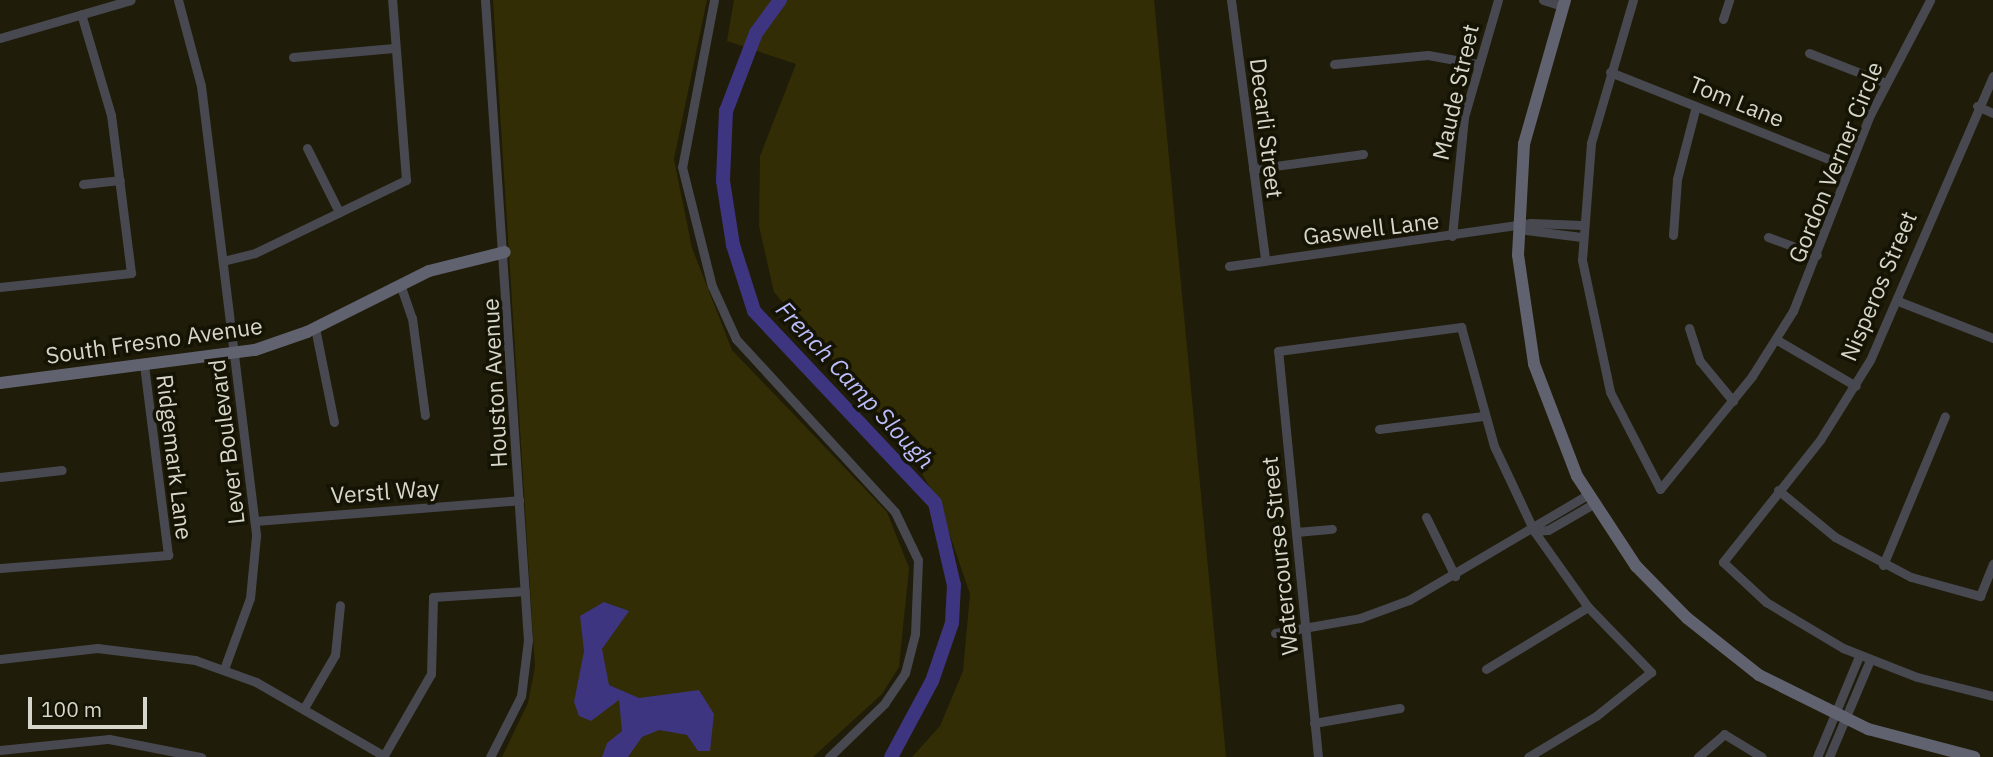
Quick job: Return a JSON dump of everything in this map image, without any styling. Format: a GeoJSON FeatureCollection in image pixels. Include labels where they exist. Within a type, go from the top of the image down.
{"type":"FeatureCollection","features":[{"type":"Feature","properties":{"kind":"street"},"geometry":{"type":"LineString","coordinates":[[0,38],[131,0]]}},
{"type":"Feature","properties":{"kind":"street","name":"Lever Boulevard"},"geometry":{"type":"LineString","coordinates":[[178,0],[201,86],[255,521],[252,590],[224,668]]}},
{"type":"Feature","properties":{"kind":"street"},"geometry":{"type":"LineString","coordinates":[[223,261],[255,253],[406,180],[392,0]]}},
{"type":"Feature","properties":{"kind":"street","name":"Houston Avenue"},"geometry":{"type":"LineString","coordinates":[[485,0],[505,252],[525,591],[525,678],[490,757]]}},
{"type":"Feature","properties":{"kind":"street"},"geometry":{"type":"LineString","coordinates":[[714,0],[682,167],[712,286],[736,339],[895,512],[918,560],[915,634],[905,673],[885,703],[829,757]]}},
{"type":"Feature","properties":{"kind":"street","name":"Decarli Street"},"geometry":{"type":"LineString","coordinates":[[1231,0],[1265,260]]}},
{"type":"Feature","properties":{"kind":"street","name":"Maude Street"},"geometry":{"type":"LineString","coordinates":[[1452,236],[1458,151],[1477,64],[1498,0]]}},
{"type":"Feature","properties":{"kind":"street"},"geometry":{"type":"LineString","coordinates":[[1543,0],[1564,3],[1524,144],[1518,229],[1534,364],[1553,426],[1590,499],[1636,566],[1707,636],[1782,690],[1839,717],[1974,757]]}},
{"type":"Feature","properties":{"kind":"street","name":"Gordon Verner Circle"},"geometry":{"type":"LineString","coordinates":[[1633,0],[1591,144],[1582,237],[1601,365],[1620,417],[1660,489],[1733,401],[1777,340],[1817,255],[1849,167],[1886,83],[1930,0]]}},
{"type":"Feature","properties":{"kind":"street"},"geometry":{"type":"LineString","coordinates":[[1723,19],[1729,0]]}},
{"type":"Feature","properties":{"kind":"street"},"geometry":{"type":"LineString","coordinates":[[0,287],[131,272],[111,115],[81,15]]}},
{"type":"Feature","properties":{"kind":"street"},"geometry":{"type":"LineString","coordinates":[[293,57],[394,48]]}},
{"type":"Feature","properties":{"kind":"street"},"geometry":{"type":"LineString","coordinates":[[1809,53],[1886,83]]}},
{"type":"Feature","properties":{"kind":"street"},"geometry":{"type":"LineString","coordinates":[[1334,64],[1428,55],[1477,64]]}},
{"type":"Feature","properties":{"kind":"street","name":"Tom Lane"},"geometry":{"type":"LineString","coordinates":[[1610,72],[1849,167]]}},
{"type":"Feature","properties":{"kind":"street","name":"Nisperos Street"},"geometry":{"type":"LineString","coordinates":[[1859,656],[1791,620],[1723,562],[1856,386],[1898,300],[1977,106],[1993,76]]}},
{"type":"Feature","properties":{"kind":"street"},"geometry":{"type":"LineString","coordinates":[[1674,235],[1678,179],[1696,106]]}},
{"type":"Feature","properties":{"kind":"street"},"geometry":{"type":"LineString","coordinates":[[1977,106],[1993,113]]}},
{"type":"Feature","properties":{"kind":"street"},"geometry":{"type":"LineString","coordinates":[[307,148],[339,212]]}},
{"type":"Feature","properties":{"kind":"street"},"geometry":{"type":"LineString","coordinates":[[1253,169],[1363,154]]}},
{"type":"Feature","properties":{"kind":"street"},"geometry":{"type":"LineString","coordinates":[[83,184],[120,180]]}},
{"type":"Feature","properties":{"kind":"street","name":"Gaswell Lane"},"geometry":{"type":"LineString","coordinates":[[1229,266],[1452,236],[1582,225]]}},
{"type":"Feature","properties":{"kind":"street","name":"Gaswell Lane"},"geometry":{"type":"LineString","coordinates":[[1518,229],[1582,237]]}},
{"type":"Feature","properties":{"kind":"street"},"geometry":{"type":"LineString","coordinates":[[1768,237],[1817,255]]}},
{"type":"Feature","properties":{"kind":"street","name":"South Fresno Avenue"},"geometry":{"type":"LineString","coordinates":[[0,383],[234,353],[315,328],[400,284],[448,264],[505,252]]}},
{"type":"Feature","properties":{"kind":"street"},"geometry":{"type":"LineString","coordinates":[[400,284],[412,318],[425,415]]}},
{"type":"Feature","properties":{"kind":"street"},"geometry":{"type":"LineString","coordinates":[[1898,300],[1993,338]]}},
{"type":"Feature","properties":{"kind":"street","name":"Watercourse Street"},"geometry":{"type":"LineString","coordinates":[[1318,757],[1278,351],[1461,327],[1483,416]]}},
{"type":"Feature","properties":{"kind":"street"},"geometry":{"type":"LineString","coordinates":[[315,328],[334,422]]}},
{"type":"Feature","properties":{"kind":"street"},"geometry":{"type":"LineString","coordinates":[[1689,328],[1700,361],[1733,401]]}},
{"type":"Feature","properties":{"kind":"street"},"geometry":{"type":"LineString","coordinates":[[1777,340],[1856,386]]}},
{"type":"Feature","properties":{"kind":"street","name":"Ridgemark Lane"},"geometry":{"type":"LineString","coordinates":[[0,568],[168,555],[144,364]]}},
{"type":"Feature","properties":{"kind":"street"},"geometry":{"type":"LineString","coordinates":[[1379,429],[1483,416],[1534,531],[1588,607],[1651,672],[1596,716],[1528,757]]}},
{"type":"Feature","properties":{"kind":"street"},"geometry":{"type":"LineString","coordinates":[[1883,565],[1945,416]]}},
{"type":"Feature","properties":{"kind":"street"},"geometry":{"type":"LineString","coordinates":[[0,477],[62,470]]}},
{"type":"Feature","properties":{"kind":"street"},"geometry":{"type":"LineString","coordinates":[[1778,490],[1835,537],[1883,565],[1980,596],[1993,564]]}},
{"type":"Feature","properties":{"kind":"street"},"geometry":{"type":"LineString","coordinates":[[1275,633],[1305,629],[1385,610],[1455,576],[1590,499]]}},
{"type":"Feature","properties":{"kind":"street","name":"Verstl Way"},"geometry":{"type":"LineString","coordinates":[[255,521],[519,500]]}},
{"type":"Feature","properties":{"kind":"street"},"geometry":{"type":"LineString","coordinates":[[1426,517],[1455,576]]}},
{"type":"Feature","properties":{"kind":"street"},"geometry":{"type":"LineString","coordinates":[[1296,532],[1332,529]]}},
{"type":"Feature","properties":{"kind":"street"},"geometry":{"type":"LineString","coordinates":[[0,659],[123,649],[224,668],[304,708],[384,756],[431,674],[433,597],[525,591]]}},
{"type":"Feature","properties":{"kind":"street"},"geometry":{"type":"LineString","coordinates":[[304,708],[335,655],[340,605]]}},
{"type":"Feature","properties":{"kind":"street"},"geometry":{"type":"LineString","coordinates":[[1486,669],[1588,607]]}},
{"type":"Feature","properties":{"kind":"street"},"geometry":{"type":"LineString","coordinates":[[1829,757],[1859,656],[1993,696]]}},
{"type":"Feature","properties":{"kind":"street"},"geometry":{"type":"LineString","coordinates":[[1817,757],[1870,660]]}},
{"type":"Feature","properties":{"kind":"street"},"geometry":{"type":"LineString","coordinates":[[1314,723],[1400,708]]}},
{"type":"Feature","properties":{"kind":"street"},"geometry":{"type":"LineString","coordinates":[[1698,757],[1724,734],[1762,757]]}},
{"type":"Feature","properties":{"kind":"street"},"geometry":{"type":"LineString","coordinates":[[0,750],[109,739],[201,757]]}},
{"type":"Feature","properties":{"kind":"shaded area"},"geometry":{"type":"Polygon","coordinates":[[[493,0],[707,0],[674,159],[692,248],[732,350],[887,512],[909,568],[899,667],[882,694],[813,757],[502,757],[528,703],[535,667],[493,0]]]}},
{"type":"Feature","properties":{"kind":"shaded area"},"geometry":{"type":"Polygon","coordinates":[[[734,0],[1154,0],[1226,757],[912,757],[940,726],[963,671],[970,594],[939,503],[904,443],[774,292],[759,226],[760,156],[796,64],[727,41],[734,0]]]}},
{"type":"Feature","properties":{"kind":"shaded area"},"geometry":{"type":"Polygon","coordinates":[[[604,602],[629,611],[602,649],[609,685],[639,698],[699,690],[714,714],[710,751],[698,751],[687,735],[659,730],[642,737],[628,757],[602,757],[607,743],[622,731],[619,700],[591,721],[579,716],[574,702],[584,651],[580,616],[604,602]]]}},
{"type":"Feature","properties":{"kind":"waterway","name":"French Camp Slough"},"geometry":{"type":"LineString","coordinates":[[780,0],[756,33],[726,111],[723,181],[733,245],[754,311],[935,503],[954,585],[952,623],[932,681],[891,757]]}}]}
